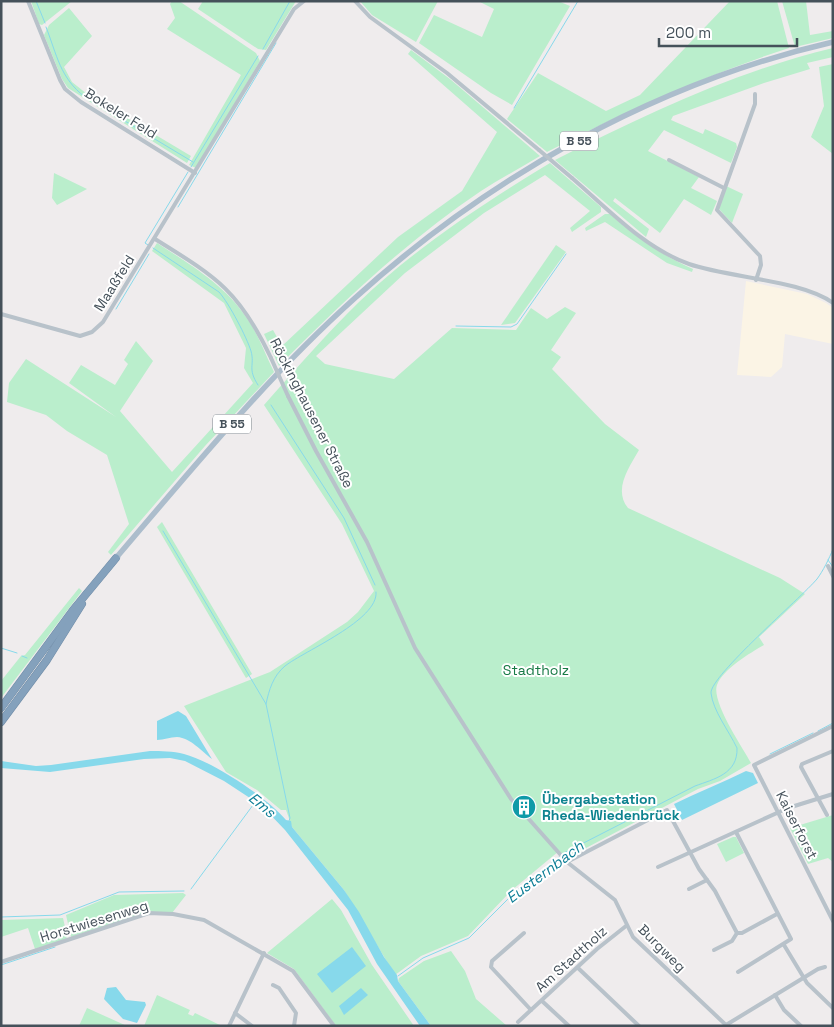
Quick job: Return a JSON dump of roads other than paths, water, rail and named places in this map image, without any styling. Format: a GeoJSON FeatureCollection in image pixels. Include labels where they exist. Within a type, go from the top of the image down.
{"type":"FeatureCollection","features":[{"type":"Feature","properties":{"kind":"highway","name":"B 55"},"geometry":{"type":"LineString","coordinates":[[1,708],[73,610],[116,558]]}},
{"type":"Feature","properties":{"kind":"highway","name":"B 55"},"geometry":{"type":"LineString","coordinates":[[1,722],[47,660],[93,587]]}},
{"type":"Feature","properties":{"kind":"main road","name":"B 55"},"geometry":{"type":"LineString","coordinates":[[116,558],[208,450],[328,323],[412,250],[484,196],[551,155],[644,107],[706,81],[798,50],[833,42]]}},
{"type":"Feature","properties":{"kind":"street","name":"Bokeler Feld"},"geometry":{"type":"LineString","coordinates":[[28,1],[65,89],[81,102],[195,173]]}},
{"type":"Feature","properties":{"kind":"street"},"geometry":{"type":"LineString","coordinates":[[155,239],[294,9],[304,1]]}},
{"type":"Feature","properties":{"kind":"street"},"geometry":{"type":"LineString","coordinates":[[355,1],[370,17],[447,73],[637,235],[671,256],[702,269],[808,291],[833,304]]}},
{"type":"Feature","properties":{"kind":"street"},"geometry":{"type":"LineString","coordinates":[[755,94],[755,104],[717,210],[760,256],[761,265],[756,280]]}},
{"type":"Feature","properties":{"kind":"street"},"geometry":{"type":"LineString","coordinates":[[669,160],[724,188]]}},
{"type":"Feature","properties":{"kind":"street","name":"Maaßfeld"},"geometry":{"type":"LineString","coordinates":[[1,314],[74,335],[86,335],[103,322],[155,239]]}},
{"type":"Feature","properties":{"kind":"street","name":"Röckinghausener Straße"},"geometry":{"type":"LineString","coordinates":[[155,239],[211,274],[227,288],[249,316],[316,451],[367,542],[421,659],[514,803],[565,860]]}},
{"type":"Feature","properties":{"kind":"street"},"geometry":{"type":"LineString","coordinates":[[828,566],[833,576]]}},
{"type":"Feature","properties":{"kind":"street","name":"Kaiserforst"},"geometry":{"type":"LineString","coordinates":[[833,726],[754,765],[833,921]]}},
{"type":"Feature","properties":{"kind":"street"},"geometry":{"type":"LineString","coordinates":[[827,815],[801,767],[802,764],[833,751]]}},
{"type":"Feature","properties":{"kind":"street"},"geometry":{"type":"LineString","coordinates":[[658,867],[778,812],[816,797],[833,794]]}},
{"type":"Feature","properties":{"kind":"street"},"geometry":{"type":"LineString","coordinates":[[565,860],[665,810],[669,812],[737,933]]}},
{"type":"Feature","properties":{"kind":"street"},"geometry":{"type":"LineString","coordinates":[[736,832],[791,939],[738,972]]}},
{"type":"Feature","properties":{"kind":"street","name":"Burgweg"},"geometry":{"type":"LineString","coordinates":[[565,860],[615,900],[626,926],[646,951],[727,1025]]}},
{"type":"Feature","properties":{"kind":"street"},"geometry":{"type":"LineString","coordinates":[[689,889],[707,880]]}},
{"type":"Feature","properties":{"kind":"street","name":"Horstwiesenweg"},"geometry":{"type":"LineString","coordinates":[[1,962],[149,914],[173,914],[204,920],[293,971],[334,1026]]}},
{"type":"Feature","properties":{"kind":"street"},"geometry":{"type":"LineString","coordinates":[[737,933],[742,933],[777,914]]}},
{"type":"Feature","properties":{"kind":"street","name":"Am Stadtholz"},"geometry":{"type":"LineString","coordinates":[[518,1022],[626,926]]}},
{"type":"Feature","properties":{"kind":"street","name":"Am Stadtholz"},"geometry":{"type":"LineString","coordinates":[[524,933],[492,961],[491,967],[531,1010]]}},
{"type":"Feature","properties":{"kind":"street"},"geometry":{"type":"LineString","coordinates":[[714,950],[732,941],[737,933]]}},
{"type":"Feature","properties":{"kind":"street"},"geometry":{"type":"LineString","coordinates":[[784,945],[804,978],[833,1008]]}},
{"type":"Feature","properties":{"kind":"street"},"geometry":{"type":"LineString","coordinates":[[229,1026],[264,953]]}},
{"type":"Feature","properties":{"kind":"street"},"geometry":{"type":"LineString","coordinates":[[727,1025],[825,967]]}},
{"type":"Feature","properties":{"kind":"street"},"geometry":{"type":"LineString","coordinates":[[578,968],[639,1026]]}},
{"type":"Feature","properties":{"kind":"street"},"geometry":{"type":"LineString","coordinates":[[273,985],[279,988],[296,1013],[294,1026]]}},
{"type":"Feature","properties":{"kind":"street"},"geometry":{"type":"LineString","coordinates":[[775,995],[784,1010],[801,1026]]}},
{"type":"Feature","properties":{"kind":"street"},"geometry":{"type":"LineString","coordinates":[[542,1001],[567,1025]]}},
{"type":"Feature","properties":{"kind":"street"},"geometry":{"type":"LineString","coordinates":[[235,1012],[252,1026]]}},
{"type":"Feature","properties":{"kind":"water"},"geometry":{"type":"Polygon","coordinates":[[[178,711],[186,716],[212,759],[191,742],[182,738],[174,737],[157,740],[157,721],[178,711]]]}},
{"type":"Feature","properties":{"kind":"water","name":"Ems"},"geometry":{"type":"Polygon","coordinates":[[[150,751],[180,753],[209,764],[239,781],[266,801],[286,820],[291,821],[292,827],[344,890],[359,912],[384,957],[397,975],[398,981],[431,1026],[420,1026],[377,964],[348,910],[285,830],[262,806],[224,781],[185,761],[170,758],[144,759],[50,772],[1,768],[1,761],[36,766],[51,765],[150,751]]]}},
{"type":"Feature","properties":{"kind":"water"},"geometry":{"type":"Polygon","coordinates":[[[746,771],[753,773],[758,783],[682,820],[674,804],[746,771]]]}},
{"type":"Feature","properties":{"kind":"water"},"geometry":{"type":"Polygon","coordinates":[[[352,947],[366,966],[332,993],[317,974],[352,947]]]}},
{"type":"Feature","properties":{"kind":"water"},"geometry":{"type":"Polygon","coordinates":[[[116,987],[126,1000],[145,1002],[146,1005],[137,1023],[123,1019],[104,999],[107,988],[116,987]]]}},
{"type":"Feature","properties":{"kind":"water"},"geometry":{"type":"Polygon","coordinates":[[[361,988],[368,995],[344,1015],[339,1006],[361,988]]]}},
{"type":"Feature","properties":{"kind":"waterway"},"geometry":{"type":"LineString","coordinates":[[36,1],[45,23]]}},
{"type":"Feature","properties":{"kind":"waterway"},"geometry":{"type":"LineString","coordinates":[[263,49],[290,1]]}},
{"type":"Feature","properties":{"kind":"waterway"},"geometry":{"type":"LineString","coordinates":[[514,108],[578,1]]}},
{"type":"Feature","properties":{"kind":"waterway"},"geometry":{"type":"LineString","coordinates":[[46,27],[60,65],[77,90],[85,97],[193,162]]}},
{"type":"Feature","properties":{"kind":"waterway"},"geometry":{"type":"LineString","coordinates":[[178,207],[276,43]]}},
{"type":"Feature","properties":{"kind":"waterway"},"geometry":{"type":"LineString","coordinates":[[191,167],[258,56]]}},
{"type":"Feature","properties":{"kind":"waterway"},"geometry":{"type":"LineString","coordinates":[[148,245],[145,243],[188,172]]}},
{"type":"Feature","properties":{"kind":"waterway"},"geometry":{"type":"LineString","coordinates":[[153,248],[219,292],[223,297],[249,345],[252,356],[252,371],[258,385]]}},
{"type":"Feature","properties":{"kind":"waterway"},"geometry":{"type":"LineString","coordinates":[[116,309],[149,254]]}},
{"type":"Feature","properties":{"kind":"waterway"},"geometry":{"type":"LineString","coordinates":[[456,326],[511,327],[517,324],[566,254]]}},
{"type":"Feature","properties":{"kind":"waterway"},"geometry":{"type":"LineString","coordinates":[[271,405],[344,518],[375,585]]}},
{"type":"Feature","properties":{"kind":"waterway"},"geometry":{"type":"LineString","coordinates":[[163,531],[266,704],[290,818],[289,821]]}},
{"type":"Feature","properties":{"kind":"waterway","name":"Eusternbach"},"geometry":{"type":"LineString","coordinates":[[562,854],[695,786],[717,778],[729,770],[734,764],[737,748],[712,700],[711,693],[715,684],[740,654],[817,579],[833,549]]}},
{"type":"Feature","properties":{"kind":"waterway"},"geometry":{"type":"LineString","coordinates":[[828,560],[833,567]]}},
{"type":"Feature","properties":{"kind":"waterway"},"geometry":{"type":"LineString","coordinates":[[266,704],[277,674],[294,660],[354,624],[374,603],[376,592]]}},
{"type":"Feature","properties":{"kind":"waterway"},"geometry":{"type":"LineString","coordinates":[[1,648],[17,653]]}},
{"type":"Feature","properties":{"kind":"waterway"},"geometry":{"type":"LineString","coordinates":[[22,656],[27,658]]}},
{"type":"Feature","properties":{"kind":"waterway"},"geometry":{"type":"LineString","coordinates":[[818,731],[833,723]]}},
{"type":"Feature","properties":{"kind":"waterway"},"geometry":{"type":"LineString","coordinates":[[770,754],[813,733]]}},
{"type":"Feature","properties":{"kind":"waterway","name":"Ems"},"geometry":{"type":"LineString","coordinates":[[191,889],[256,801]]}},
{"type":"Feature","properties":{"kind":"waterway","name":"Eusternbach"},"geometry":{"type":"LineString","coordinates":[[398,976],[423,958],[469,938],[515,892],[559,857]]}},
{"type":"Feature","properties":{"kind":"waterway"},"geometry":{"type":"LineString","coordinates":[[1,917],[60,915],[119,892],[184,891]]}},
{"type":"Feature","properties":{"kind":"waterway"},"geometry":{"type":"LineString","coordinates":[[1,965],[55,947]]}},
{"type":"Feature","properties":{"kind":"place","name":"Übergabestation Rheda-Wiedenbrück"},"geometry":{"type":"Point","coordinates":[524,807]}},
{"type":"Feature","properties":{"kind":"park label","name":"Stadtholz"},"geometry":{"type":"Point","coordinates":[536,670]}}]}
